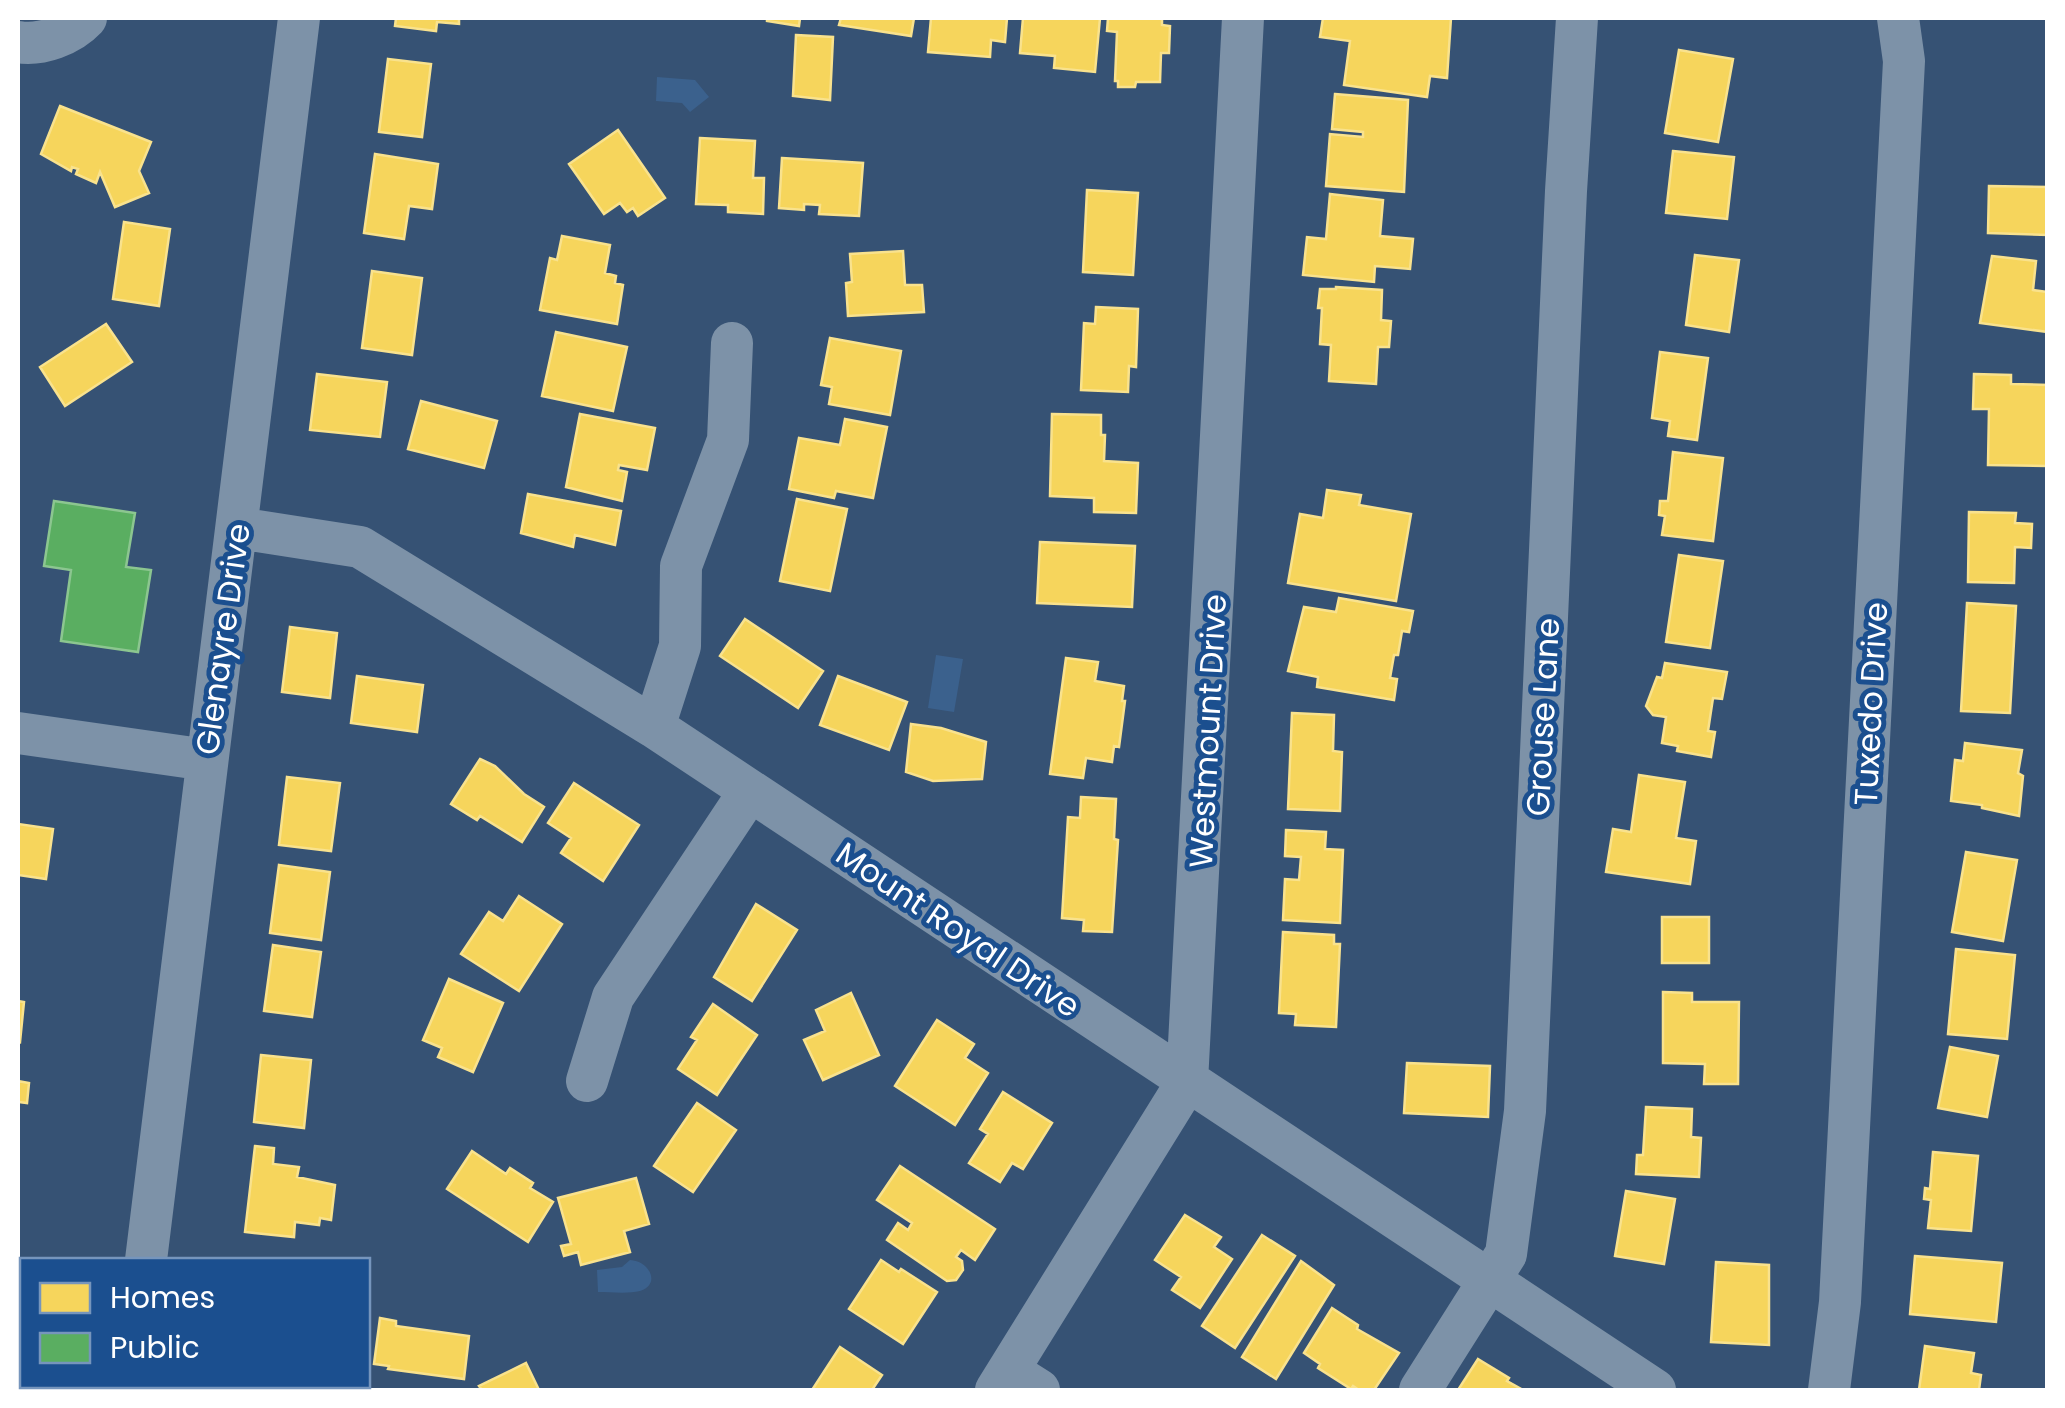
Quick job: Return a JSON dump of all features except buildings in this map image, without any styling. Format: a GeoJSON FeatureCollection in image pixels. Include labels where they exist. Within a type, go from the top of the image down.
{"type":"FeatureCollection","features":[{"type":"Feature","properties":{"kind":"street"},"geometry":{"type":"LineString","coordinates":[[18,42],[30,44],[66,34],[86,18]]}},
{"type":"Feature","properties":{"kind":"street","name":"Glenayre Drive"},"geometry":{"type":"LineString","coordinates":[[146,1258],[300,18]]}},
{"type":"Feature","properties":{"kind":"street","name":"Westmount Drive"},"geometry":{"type":"LineString","coordinates":[[1015,1384],[1187,1082],[1194,1007],[1243,18]]}},
{"type":"Feature","properties":{"kind":"street","name":"Grouse Lane"},"geometry":{"type":"LineString","coordinates":[[1420,1390],[1506,1254],[1525,1111],[1577,18]]}},
{"type":"Feature","properties":{"kind":"street","name":"Tuxedo Drive"},"geometry":{"type":"LineString","coordinates":[[1829,1390],[1840,1302],[1904,61],[1898,18]]}},
{"type":"Feature","properties":{"kind":"street"},"geometry":{"type":"LineString","coordinates":[[654,727],[680,646],[681,566],[728,440],[732,343]]}},
{"type":"Feature","properties":{"kind":"street","name":"Mount Royal Drive"},"geometry":{"type":"LineString","coordinates":[[238,528],[360,547],[654,727],[1655,1390]]}},
{"type":"Feature","properties":{"kind":"street"},"geometry":{"type":"LineString","coordinates":[[18,733],[206,760]]}},
{"type":"Feature","properties":{"kind":"street"},"geometry":{"type":"LineString","coordinates":[[587,1081],[614,996],[749,792]]}},
{"type":"Feature","properties":{"kind":"water"},"geometry":{"type":"Polygon","coordinates":[[[657,77],[695,80],[709,97],[690,112],[682,103],[656,101],[657,77]]]}},
{"type":"Feature","properties":{"kind":"water"},"geometry":{"type":"Polygon","coordinates":[[[936,655],[963,659],[954,712],[928,708],[936,655]]]}},
{"type":"Feature","properties":{"kind":"water"},"geometry":{"type":"Polygon","coordinates":[[[630,1260],[643,1264],[650,1274],[646,1288],[598,1292],[597,1270],[622,1267],[630,1260]]]}}]}
